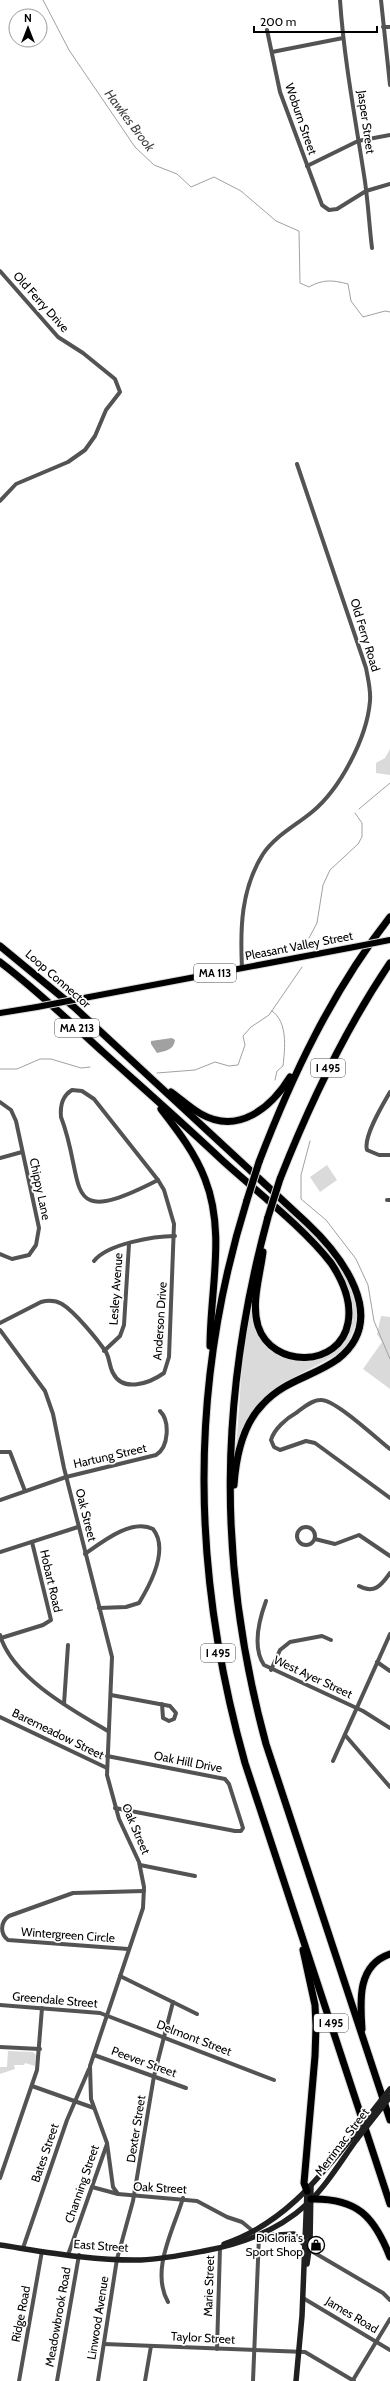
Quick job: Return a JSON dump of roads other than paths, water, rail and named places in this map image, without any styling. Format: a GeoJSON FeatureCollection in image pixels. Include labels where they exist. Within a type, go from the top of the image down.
{"type":"FeatureCollection","features":[{"type":"Feature","properties":{"kind":"highway","name":"I 495"},"geometry":{"type":"LineString","coordinates":[[390,917],[352,972],[306,1053],[279,1110],[259,1162],[228,1266],[210,1367],[205,1430],[203,1497],[207,1564],[214,1630],[228,1700],[245,1763],[390,2204]]}},
{"type":"Feature","properties":{"kind":"highway","name":"Loop Connector"},"geometry":{"type":"LineString","coordinates":[[0,946],[40,978],[117,1048]]}},
{"type":"Feature","properties":{"kind":"highway","name":"Loop Connector"},"geometry":{"type":"LineString","coordinates":[[0,962],[30,985],[153,1097]]}},
{"type":"Feature","properties":{"kind":"highway","name":"I 495"},"geometry":{"type":"LineString","coordinates":[[390,963],[365,1002],[327,1069],[280,1179],[268,1217],[247,1302],[236,1371],[230,1445],[230,1528],[239,1621],[258,1717],[390,2120]]}},
{"type":"Feature","properties":{"kind":"highway"},"geometry":{"type":"LineString","coordinates":[[117,1048],[201,1114],[229,1122],[249,1118],[269,1104],[280,1092],[306,1053]]}},
{"type":"Feature","properties":{"kind":"highway"},"geometry":{"type":"LineString","coordinates":[[117,1048],[326,1240],[348,1270],[359,1296],[361,1310],[360,1327],[354,1341],[345,1352],[332,1362],[293,1381],[275,1393],[262,1404],[248,1426],[236,1462],[230,1528]]}},
{"type":"Feature","properties":{"kind":"highway"},"geometry":{"type":"LineString","coordinates":[[153,1097],[308,1238],[337,1272],[348,1300],[350,1315],[348,1326],[339,1342],[318,1356],[304,1359],[280,1353],[268,1343],[258,1327],[256,1301],[266,1226]]}},
{"type":"Feature","properties":{"kind":"highway"},"geometry":{"type":"LineString","coordinates":[[153,1097],[192,1152],[205,1178],[212,1200],[215,1229],[210,1367]]}},
{"type":"Feature","properties":{"kind":"highway"},"geometry":{"type":"LineString","coordinates":[[299,1929],[315,2005],[316,2026],[316,2056],[304,2183],[309,2188]]}},
{"type":"Feature","properties":{"kind":"highway"},"geometry":{"type":"LineString","coordinates":[[363,2039],[360,2006],[363,1981],[375,1962],[390,1954]]}},
{"type":"Feature","properties":{"kind":"highway"},"geometry":{"type":"LineString","coordinates":[[386,2107],[390,2114]]}},
{"type":"Feature","properties":{"kind":"highway"},"geometry":{"type":"LineString","coordinates":[[309,2202],[337,2201],[361,2212],[377,2228],[390,2257]]}},
{"type":"Feature","properties":{"kind":"main road","name":"Pleasant Valley Street"},"geometry":{"type":"LineString","coordinates":[[0,1013],[390,940]]}},
{"type":"Feature","properties":{"kind":"main road","name":"Merrimac Street"},"geometry":{"type":"LineString","coordinates":[[309,2202],[390,2089]]}},
{"type":"Feature","properties":{"kind":"main road","name":"Merrimac Street"},"geometry":{"type":"LineString","coordinates":[[309,2188],[390,2097]]}},
{"type":"Feature","properties":{"kind":"main road"},"geometry":{"type":"LineString","coordinates":[[296,2381],[300,2352],[309,2188]]}},
{"type":"Feature","properties":{"kind":"main road","name":"East Street"},"geometry":{"type":"LineString","coordinates":[[201,2251],[254,2232],[276,2218],[309,2188]]}},
{"type":"Feature","properties":{"kind":"main road","name":"East Street"},"geometry":{"type":"LineString","coordinates":[[0,2246],[79,2256],[164,2258],[220,2248],[259,2236],[309,2202]]}},
{"type":"Feature","properties":{"kind":"main road"},"geometry":{"type":"LineString","coordinates":[[259,2236],[294,2234],[306,2247]]}},
{"type":"Feature","properties":{"kind":"street","name":"Jasper Street"},"geometry":{"type":"LineString","coordinates":[[340,0],[343,38],[366,191],[372,248]]}},
{"type":"Feature","properties":{"kind":"street"},"geometry":{"type":"LineString","coordinates":[[381,0],[390,85]]}},
{"type":"Feature","properties":{"kind":"street"},"geometry":{"type":"LineString","coordinates":[[383,27],[390,27]]}},
{"type":"Feature","properties":{"kind":"street","name":"Woburn Street"},"geometry":{"type":"LineString","coordinates":[[267,30],[280,92],[322,205],[329,210],[337,209],[366,191]]}},
{"type":"Feature","properties":{"kind":"street"},"geometry":{"type":"LineString","coordinates":[[272,52],[343,38]]}},
{"type":"Feature","properties":{"kind":"street"},"geometry":{"type":"LineString","coordinates":[[307,166],[358,141],[390,135]]}},
{"type":"Feature","properties":{"kind":"street"},"geometry":{"type":"LineString","coordinates":[[366,191],[390,184]]}},
{"type":"Feature","properties":{"kind":"street","name":"Old Ferry Drive"},"geometry":{"type":"LineString","coordinates":[[0,271],[58,337],[83,353],[115,379],[120,392],[106,410],[96,436],[85,450],[68,462],[16,484],[0,501]]}},
{"type":"Feature","properties":{"kind":"street","name":"Old Ferry Road"},"geometry":{"type":"LineString","coordinates":[[242,968],[243,906],[255,869],[275,840],[313,811],[340,779],[363,734],[370,700],[366,668],[297,464]]}},
{"type":"Feature","properties":{"kind":"street","name":"Anderson Drive"},"geometry":{"type":"LineString","coordinates":[[0,1323],[41,1302],[48,1300],[58,1302],[70,1310],[104,1351],[114,1375],[124,1383],[142,1383],[164,1373],[169,1357],[175,1236],[170,1207],[158,1180],[89,1094],[77,1090],[68,1093],[62,1103],[61,1117],[78,1186],[85,1199],[102,1202],[120,1197],[158,1180]]}},
{"type":"Feature","properties":{"kind":"street"},"geometry":{"type":"LineString","coordinates":[[390,1092],[369,1134],[366,1145],[367,1150],[380,1155],[390,1155]]}},
{"type":"Feature","properties":{"kind":"street"},"geometry":{"type":"LineString","coordinates":[[385,1101],[390,1102]]}},
{"type":"Feature","properties":{"kind":"street","name":"Chippy Lane"},"geometry":{"type":"LineString","coordinates":[[0,1102],[8,1107],[14,1116],[39,1228],[39,1237],[36,1245],[29,1255],[12,1258],[0,1254]]}},
{"type":"Feature","properties":{"kind":"street"},"geometry":{"type":"LineString","coordinates":[[0,1158],[22,1152]]}},
{"type":"Feature","properties":{"kind":"street"},"geometry":{"type":"LineString","coordinates":[[94,1261],[103,1252],[160,1236],[175,1236]]}},
{"type":"Feature","properties":{"kind":"street","name":"Lesley Avenue"},"geometry":{"type":"LineString","coordinates":[[104,1351],[120,1336],[124,1325],[129,1244]]}},
{"type":"Feature","properties":{"kind":"street","name":"Oak Street"},"geometry":{"type":"LineString","coordinates":[[0,1330],[33,1372],[49,1399],[78,1527],[112,1657],[107,1768],[115,1808],[140,1865],[144,1891],[143,1908],[90,2066],[94,2108],[107,2143],[113,2187],[118,2194],[134,2197],[183,2198],[198,2201],[227,2217],[239,2220],[259,2236]]}},
{"type":"Feature","properties":{"kind":"street"},"geometry":{"type":"LineString","coordinates":[[390,1449],[332,1403],[318,1400],[292,1415],[273,1436],[273,1446],[282,1450],[306,1441],[315,1443],[390,1498]]}},
{"type":"Feature","properties":{"kind":"street","name":"Hartung Street"},"geometry":{"type":"LineString","coordinates":[[66,1477],[121,1462],[151,1457],[160,1453],[163,1448],[167,1423],[166,1417],[160,1411]]}},
{"type":"Feature","properties":{"kind":"street"},"geometry":{"type":"LineString","coordinates":[[0,1452],[10,1452],[25,1491]]}},
{"type":"Feature","properties":{"kind":"street"},"geometry":{"type":"LineString","coordinates":[[0,1500],[66,1477]]}},
{"type":"Feature","properties":{"kind":"street"},"geometry":{"type":"LineString","coordinates":[[85,1554],[113,1535],[141,1526],[153,1529],[157,1538],[158,1554],[156,1571],[139,1603],[126,1607],[99,1608]]}},
{"type":"Feature","properties":{"kind":"street"},"geometry":{"type":"LineString","coordinates":[[0,1552],[78,1527]]}},
{"type":"Feature","properties":{"kind":"street"},"geometry":{"type":"LineString","coordinates":[[309,1528],[314,1532],[315,1538],[311,1544],[304,1545],[298,1541],[297,1536],[300,1530],[309,1528]]}},
{"type":"Feature","properties":{"kind":"street"},"geometry":{"type":"LineString","coordinates":[[315,1538],[335,1544],[359,1535],[390,1556]]}},
{"type":"Feature","properties":{"kind":"street","name":"Hobart Road"},"geometry":{"type":"LineString","coordinates":[[0,1636],[43,1625],[51,1620],[32,1542]]}},
{"type":"Feature","properties":{"kind":"street"},"geometry":{"type":"LineString","coordinates":[[358,1586],[370,1590],[379,1587],[390,1573]]}},
{"type":"Feature","properties":{"kind":"street","name":"West Ayer Street"},"geometry":{"type":"LineString","coordinates":[[266,1601],[258,1630],[263,1663],[271,1670],[357,1708],[390,1728]]}},
{"type":"Feature","properties":{"kind":"street"},"geometry":{"type":"LineString","coordinates":[[333,1761],[390,1634]]}},
{"type":"Feature","properties":{"kind":"street"},"geometry":{"type":"LineString","coordinates":[[0,1636],[13,1661],[64,1704],[108,1731]]}},
{"type":"Feature","properties":{"kind":"street"},"geometry":{"type":"LineString","coordinates":[[271,1670],[280,1650],[290,1642],[322,1636],[331,1640]]}},
{"type":"Feature","properties":{"kind":"street"},"geometry":{"type":"LineString","coordinates":[[64,1704],[68,1645]]}},
{"type":"Feature","properties":{"kind":"street"},"geometry":{"type":"LineString","coordinates":[[377,1662],[390,1671]]}},
{"type":"Feature","properties":{"kind":"street"},"geometry":{"type":"LineString","coordinates":[[111,1695],[162,1704],[174,1708],[176,1715],[174,1719],[169,1721],[163,1718],[162,1704]]}},
{"type":"Feature","properties":{"kind":"street","name":"Baremeadow Street"},"geometry":{"type":"LineString","coordinates":[[0,1717],[107,1768]]}},
{"type":"Feature","properties":{"kind":"street"},"geometry":{"type":"LineString","coordinates":[[345,1735],[390,1787]]}},
{"type":"Feature","properties":{"kind":"street","name":"Oak Hill Drive"},"geometry":{"type":"LineString","coordinates":[[107,1756],[225,1779],[228,1783],[243,1828],[241,1831],[235,1831],[115,1808]]}},
{"type":"Feature","properties":{"kind":"street"},"geometry":{"type":"LineString","coordinates":[[140,1865],[195,1876]]}},
{"type":"Feature","properties":{"kind":"street","name":"Wintergreen Circle"},"geometry":{"type":"LineString","coordinates":[[128,1949],[8,1940],[2,1936],[0,1928],[3,1921],[9,1916],[73,1893],[144,1891]]}},
{"type":"Feature","properties":{"kind":"street"},"geometry":{"type":"LineString","coordinates":[[120,1976],[197,2014]]}},
{"type":"Feature","properties":{"kind":"street","name":"Dexter Street"},"geometry":{"type":"LineString","coordinates":[[117,2258],[134,2197],[154,2076],[172,2002]]}},
{"type":"Feature","properties":{"kind":"street","name":"Greendale Street"},"geometry":{"type":"LineString","coordinates":[[0,2005],[92,2011],[107,2016]]}},
{"type":"Feature","properties":{"kind":"street"},"geometry":{"type":"LineString","coordinates":[[0,2178],[32,2086],[40,2049],[42,2008]]}},
{"type":"Feature","properties":{"kind":"street","name":"Delmont Street"},"geometry":{"type":"LineString","coordinates":[[107,2016],[274,2080]]}},
{"type":"Feature","properties":{"kind":"street"},"geometry":{"type":"LineString","coordinates":[[0,2047],[40,2049]]}},
{"type":"Feature","properties":{"kind":"street","name":"Peever Street"},"geometry":{"type":"LineString","coordinates":[[94,2055],[186,2088]]}},
{"type":"Feature","properties":{"kind":"street","name":"Bates Street"},"geometry":{"type":"LineString","coordinates":[[23,2248],[74,2102],[90,2066]]}},
{"type":"Feature","properties":{"kind":"street"},"geometry":{"type":"LineString","coordinates":[[32,2086],[94,2108]]}},
{"type":"Feature","properties":{"kind":"street","name":"Channing Street"},"geometry":{"type":"LineString","coordinates":[[68,2255],[107,2143]]}},
{"type":"Feature","properties":{"kind":"street"},"geometry":{"type":"LineString","coordinates":[[92,2187],[118,2194]]}},
{"type":"Feature","properties":{"kind":"street"},"geometry":{"type":"LineString","coordinates":[[168,2302],[162,2284],[166,2243],[178,2217],[183,2198]]}},
{"type":"Feature","properties":{"kind":"street"},"geometry":{"type":"LineString","coordinates":[[253,2381],[259,2236]]}},
{"type":"Feature","properties":{"kind":"street"},"geometry":{"type":"LineString","coordinates":[[306,2247],[383,2293],[390,2300]]}},
{"type":"Feature","properties":{"kind":"street","name":"Marie Street"},"geometry":{"type":"LineString","coordinates":[[217,2349],[220,2248]]}},
{"type":"Feature","properties":{"kind":"street","name":"Ridge Road"},"geometry":{"type":"LineString","coordinates":[[19,2381],[42,2251]]}},
{"type":"Feature","properties":{"kind":"street","name":"Meadowbrook Road"},"geometry":{"type":"LineString","coordinates":[[57,2381],[79,2256]]}},
{"type":"Feature","properties":{"kind":"street","name":"Linwood Avenue"},"geometry":{"type":"LineString","coordinates":[[98,2381],[117,2258]]}},
{"type":"Feature","properties":{"kind":"street","name":"James Road"},"geometry":{"type":"LineString","coordinates":[[303,2298],[390,2350]]}},
{"type":"Feature","properties":{"kind":"street"},"geometry":{"type":"LineString","coordinates":[[300,2352],[313,2356],[353,2381],[390,2319]]}},
{"type":"Feature","properties":{"kind":"street","name":"Taylor Street"},"geometry":{"type":"LineString","coordinates":[[104,2344],[300,2352]]}},
{"type":"Feature","properties":{"kind":"street"},"geometry":{"type":"LineString","coordinates":[[145,2381],[151,2346]]}},
{"type":"Feature","properties":{"kind":"waterway","name":"Hawkes Brook"},"geometry":{"type":"LineString","coordinates":[[43,0],[69,50],[135,147],[154,165],[177,174],[191,187],[214,177],[241,191],[276,221],[299,231],[300,283],[309,287],[324,281],[348,284],[351,301],[363,317],[385,311],[390,312]]}},
{"type":"Feature","properties":{"kind":"waterway"},"geometry":{"type":"LineString","coordinates":[[359,809],[390,783]]}},
{"type":"Feature","properties":{"kind":"waterway"},"geometry":{"type":"LineString","coordinates":[[309,938],[317,923],[323,885],[330,870],[358,844],[362,837],[362,823],[355,813]]}},
{"type":"Feature","properties":{"kind":"waterway"},"geometry":{"type":"LineString","coordinates":[[157,1073],[195,1070],[215,1062],[229,1066],[238,1065],[245,1045],[243,1036],[251,1027],[269,1015],[302,967]]}},
{"type":"Feature","properties":{"kind":"waterway"},"geometry":{"type":"LineString","coordinates":[[272,1011],[281,1022],[285,1044],[283,1066],[277,1071],[275,1080]]}},
{"type":"Feature","properties":{"kind":"waterway"},"geometry":{"type":"LineString","coordinates":[[0,1069],[17,1069],[40,1059],[51,1059],[81,1068],[90,1067]]}},
{"type":"Feature","properties":{"kind":"waterway"},"geometry":{"type":"LineString","coordinates":[[310,1141],[301,1175],[301,1199],[326,1220],[356,1259],[368,1285],[374,1321],[390,1359]]}},
{"type":"Feature","properties":{"kind":"place","name":"DiGloria's Sport Shop"},"geometry":{"type":"Point","coordinates":[316,2245]}}]}
